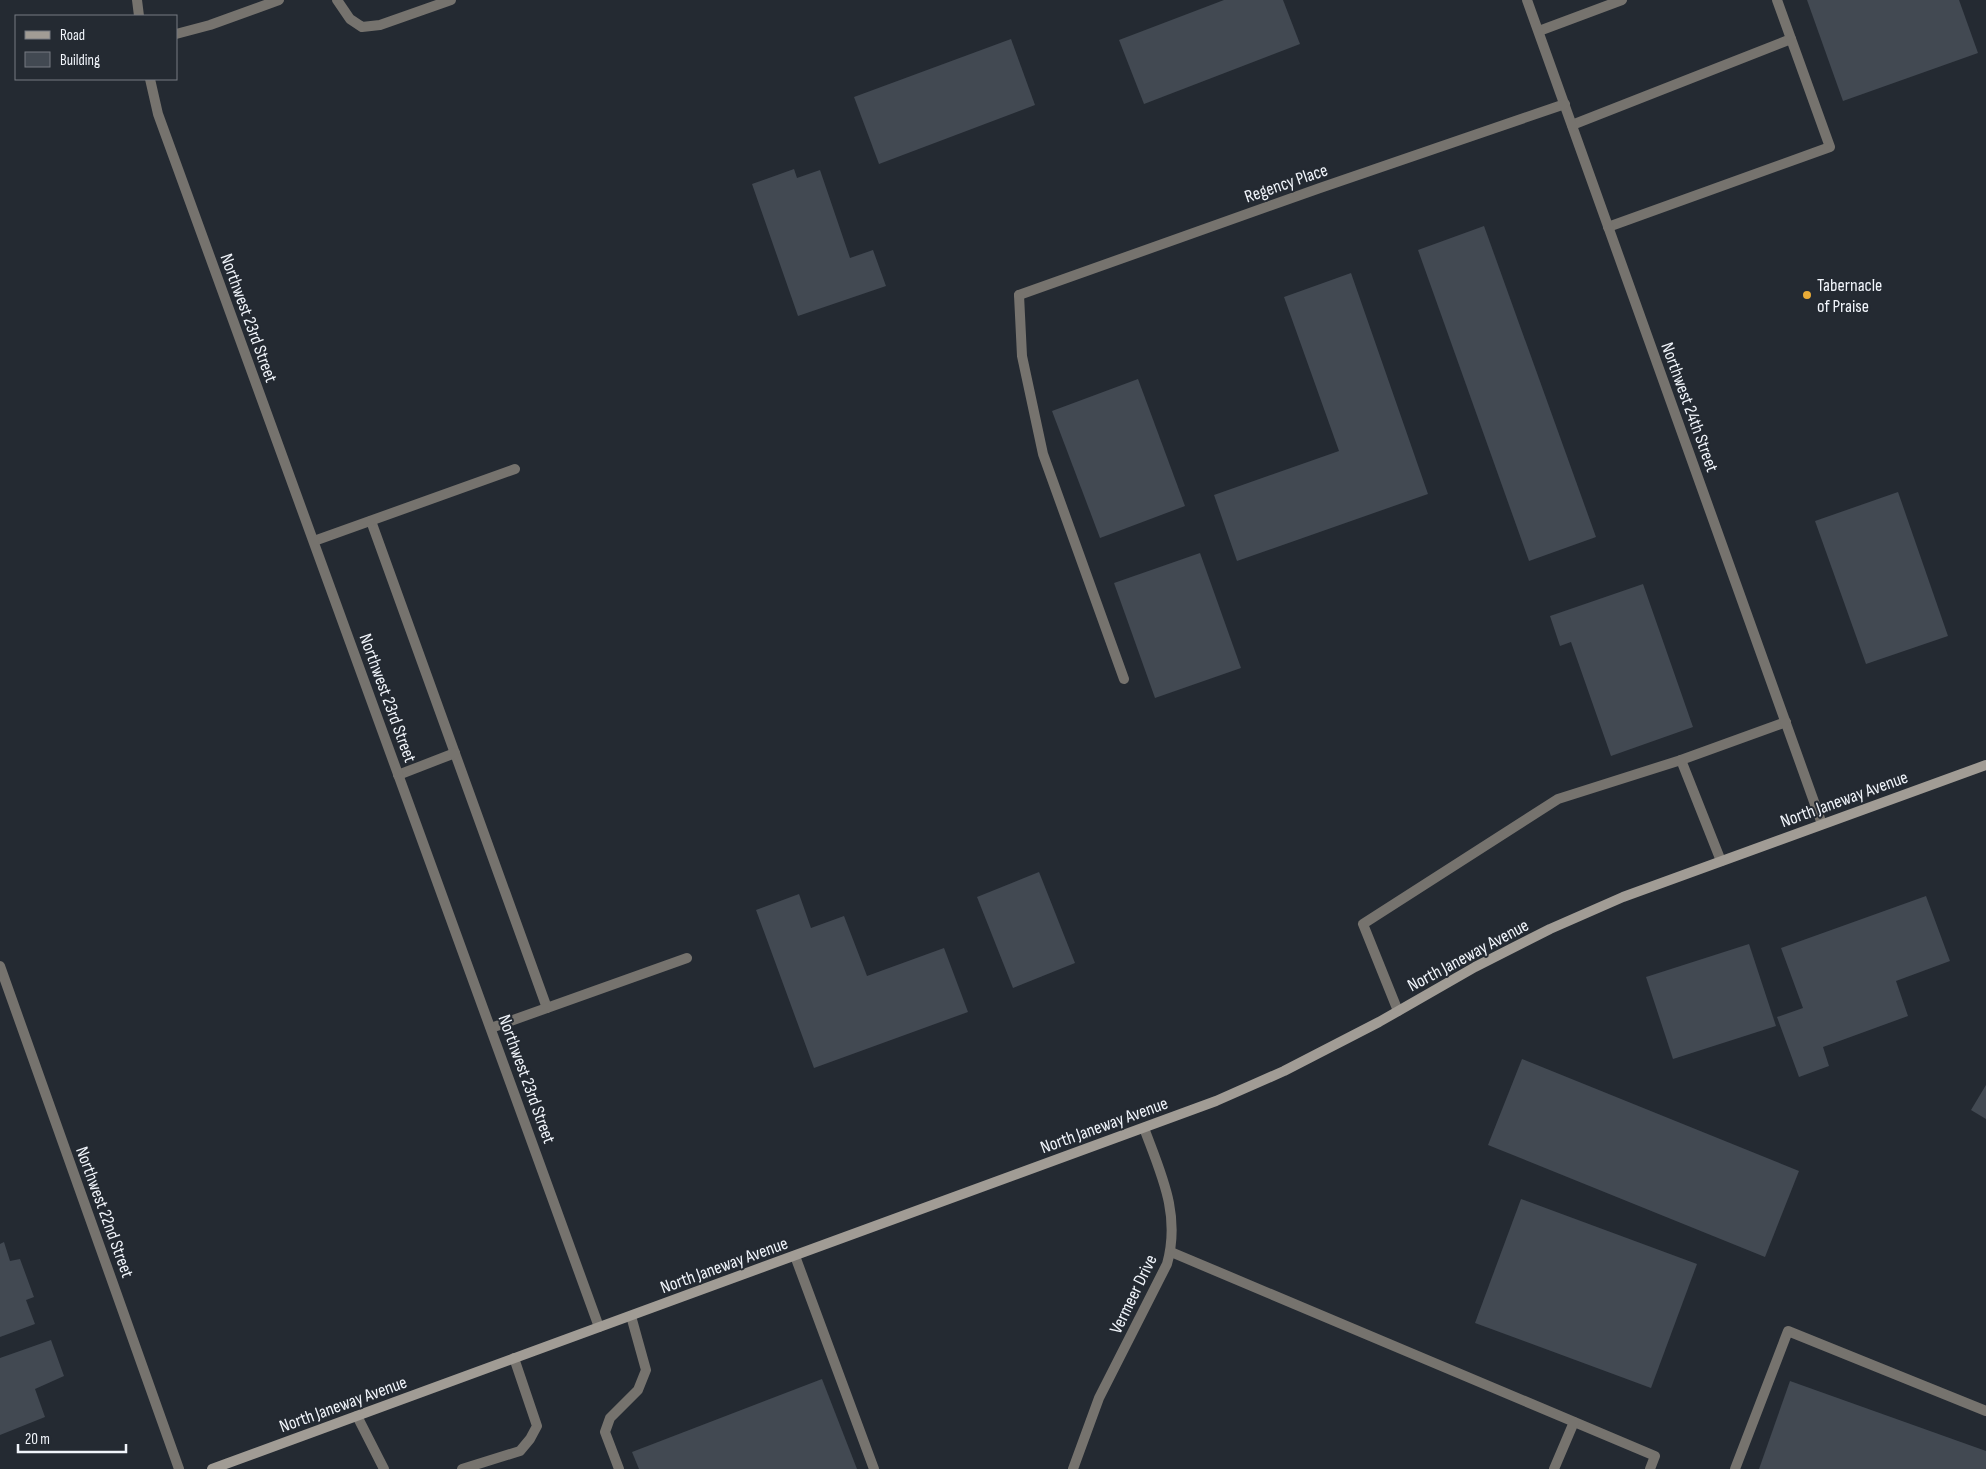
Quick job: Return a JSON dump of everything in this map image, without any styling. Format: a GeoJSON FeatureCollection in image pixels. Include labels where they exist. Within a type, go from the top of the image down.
{"type":"FeatureCollection","features":[{"type":"Feature","properties":{"kind":"main road","name":"North Janeway Avenue"},"geometry":{"type":"LineString","coordinates":[[212,1469],[1216,1101],[1284,1071],[1398,1011],[1475,967],[1550,929],[1623,897],[1986,765]]}},
{"type":"Feature","properties":{"kind":"street"},"geometry":{"type":"LineString","coordinates":[[137,0],[139,15]]}},
{"type":"Feature","properties":{"kind":"street"},"geometry":{"type":"LineString","coordinates":[[178,33],[210,25],[279,0]]}},
{"type":"Feature","properties":{"kind":"street"},"geometry":{"type":"LineString","coordinates":[[337,0],[350,19],[362,27],[380,25],[451,0]]}},
{"type":"Feature","properties":{"kind":"street","name":"Northwest 24th Street"},"geometry":{"type":"LineString","coordinates":[[1527,0],[1822,824]]}},
{"type":"Feature","properties":{"kind":"street"},"geometry":{"type":"LineString","coordinates":[[1538,31],[1622,0]]}},
{"type":"Feature","properties":{"kind":"street"},"geometry":{"type":"LineString","coordinates":[[1608,227],[1830,147],[1777,0]]}},
{"type":"Feature","properties":{"kind":"street"},"geometry":{"type":"LineString","coordinates":[[1572,125],[1791,39]]}},
{"type":"Feature","properties":{"kind":"street","name":"Northwest 23rd Street"},"geometry":{"type":"LineString","coordinates":[[150,80],[158,114],[600,1328]]}},
{"type":"Feature","properties":{"kind":"street","name":"Regency Place"},"geometry":{"type":"LineString","coordinates":[[1124,679],[1043,454],[1022,356],[1019,295],[1311,191],[1564,104]]}},
{"type":"Feature","properties":{"kind":"street"},"geometry":{"type":"LineString","coordinates":[[314,541],[515,468]]}},
{"type":"Feature","properties":{"kind":"street"},"geometry":{"type":"LineString","coordinates":[[371,520],[548,1008]]}},
{"type":"Feature","properties":{"kind":"street"},"geometry":{"type":"LineString","coordinates":[[1398,1011],[1363,924],[1558,799],[1681,760],[1786,722]]}},
{"type":"Feature","properties":{"kind":"street"},"geometry":{"type":"LineString","coordinates":[[398,775],[455,753]]}},
{"type":"Feature","properties":{"kind":"street"},"geometry":{"type":"LineString","coordinates":[[1681,760],[1721,861]]}},
{"type":"Feature","properties":{"kind":"street"},"geometry":{"type":"LineString","coordinates":[[491,1028],[687,958]]}},
{"type":"Feature","properties":{"kind":"street","name":"Northwest 22nd Street"},"geometry":{"type":"LineString","coordinates":[[0,966],[179,1469]]}},
{"type":"Feature","properties":{"kind":"street","name":"Vermeer Drive"},"geometry":{"type":"LineString","coordinates":[[1073,1469],[1099,1398],[1167,1264],[1171,1252],[1173,1226],[1171,1203],[1144,1128]]}},
{"type":"Feature","properties":{"kind":"street"},"geometry":{"type":"LineString","coordinates":[[1171,1252],[1655,1456],[1650,1469]]}},
{"type":"Feature","properties":{"kind":"street"},"geometry":{"type":"LineString","coordinates":[[796,1256],[874,1469]]}},
{"type":"Feature","properties":{"kind":"street"},"geometry":{"type":"LineString","coordinates":[[619,1469],[605,1432],[610,1418],[638,1390],[646,1370],[631,1316]]}},
{"type":"Feature","properties":{"kind":"street"},"geometry":{"type":"LineString","coordinates":[[1735,1469],[1788,1332],[1986,1411]]}},
{"type":"Feature","properties":{"kind":"street"},"geometry":{"type":"LineString","coordinates":[[462,1469],[520,1451],[530,1440],[537,1426],[514,1358]]}},
{"type":"Feature","properties":{"kind":"street"},"geometry":{"type":"LineString","coordinates":[[357,1416],[384,1469]]}},
{"type":"Feature","properties":{"kind":"street"},"geometry":{"type":"LineString","coordinates":[[1554,1469],[1574,1422]]}},
{"type":"Feature","properties":{"kind":"building"},"geometry":{"type":"Polygon","coordinates":[[[1224,0],[1283,0],[1300,44],[1144,104],[1119,40],[1224,0]]]}},
{"type":"Feature","properties":{"kind":"building"},"geometry":{"type":"Polygon","coordinates":[[[1807,0],[1959,0],[1978,53],[1843,101],[1807,0]]]}},
{"type":"Feature","properties":{"kind":"building"},"geometry":{"type":"Polygon","coordinates":[[[1011,39],[1035,105],[879,164],[854,97],[1011,39]]]}},
{"type":"Feature","properties":{"kind":"building"},"geometry":{"type":"Polygon","coordinates":[[[794,169],[797,178],[820,170],[850,258],[873,250],[886,286],[798,316],[752,184],[794,169]]]}},
{"type":"Feature","properties":{"kind":"building"},"geometry":{"type":"Polygon","coordinates":[[[1484,226],[1596,537],[1529,561],[1418,250],[1484,226]]]}},
{"type":"Feature","properties":{"kind":"building"},"geometry":{"type":"Polygon","coordinates":[[[1351,273],[1428,494],[1237,561],[1214,495],[1339,451],[1284,297],[1351,273]]]}},
{"type":"Feature","properties":{"kind":"building"},"geometry":{"type":"Polygon","coordinates":[[[1138,379],[1185,506],[1100,538],[1052,411],[1138,379]]]}},
{"type":"Feature","properties":{"kind":"building"},"geometry":{"type":"Polygon","coordinates":[[[1898,492],[1948,636],[1866,664],[1815,521],[1898,492]]]}},
{"type":"Feature","properties":{"kind":"building"},"geometry":{"type":"Polygon","coordinates":[[[1200,553],[1241,668],[1155,698],[1114,583],[1200,553]]]}},
{"type":"Feature","properties":{"kind":"building"},"geometry":{"type":"Polygon","coordinates":[[[1643,584],[1693,727],[1611,756],[1571,642],[1560,646],[1550,616],[1643,584]]]}},
{"type":"Feature","properties":{"kind":"building"},"geometry":{"type":"Polygon","coordinates":[[[1039,872],[1075,963],[1013,988],[977,897],[1039,872]]]}},
{"type":"Feature","properties":{"kind":"building"},"geometry":{"type":"Polygon","coordinates":[[[799,894],[811,928],[844,916],[867,976],[944,948],[968,1012],[814,1068],[756,910],[799,894]]]}},
{"type":"Feature","properties":{"kind":"building"},"geometry":{"type":"Polygon","coordinates":[[[1926,896],[1950,961],[1896,981],[1908,1016],[1823,1047],[1829,1066],[1799,1077],[1777,1017],[1803,1008],[1781,948],[1926,896]]]}},
{"type":"Feature","properties":{"kind":"building"},"geometry":{"type":"Polygon","coordinates":[[[1749,944],[1776,1026],[1673,1059],[1646,977],[1749,944]]]}},
{"type":"Feature","properties":{"kind":"building"},"geometry":{"type":"Polygon","coordinates":[[[1522,1059],[1799,1171],[1765,1257],[1488,1145],[1522,1059]]]}},
{"type":"Feature","properties":{"kind":"building"},"geometry":{"type":"Polygon","coordinates":[[[1986,1085],[1986,1119],[1971,1110],[1986,1085]]]}},
{"type":"Feature","properties":{"kind":"building"},"geometry":{"type":"Polygon","coordinates":[[[1521,1199],[1697,1264],[1651,1388],[1475,1323],[1521,1199]]]}},
{"type":"Feature","properties":{"kind":"building"},"geometry":{"type":"Polygon","coordinates":[[[4,1242],[10,1261],[20,1259],[34,1297],[26,1300],[35,1324],[0,1337],[0,1244],[4,1242]]]}},
{"type":"Feature","properties":{"kind":"building"},"geometry":{"type":"Polygon","coordinates":[[[51,1340],[64,1376],[35,1389],[45,1417],[0,1435],[0,1358],[51,1340]]]}},
{"type":"Feature","properties":{"kind":"building"},"geometry":{"type":"Polygon","coordinates":[[[822,1379],[857,1469],[639,1469],[632,1452],[822,1379]]]}},
{"type":"Feature","properties":{"kind":"building"},"geometry":{"type":"Polygon","coordinates":[[[1790,1381],[1986,1451],[1986,1469],[1759,1469],[1790,1381]]]}},
{"type":"Feature","properties":{"kind":"place","name":"Tabernacle of Praise"},"geometry":{"type":"Point","coordinates":[1807,295]}}]}
